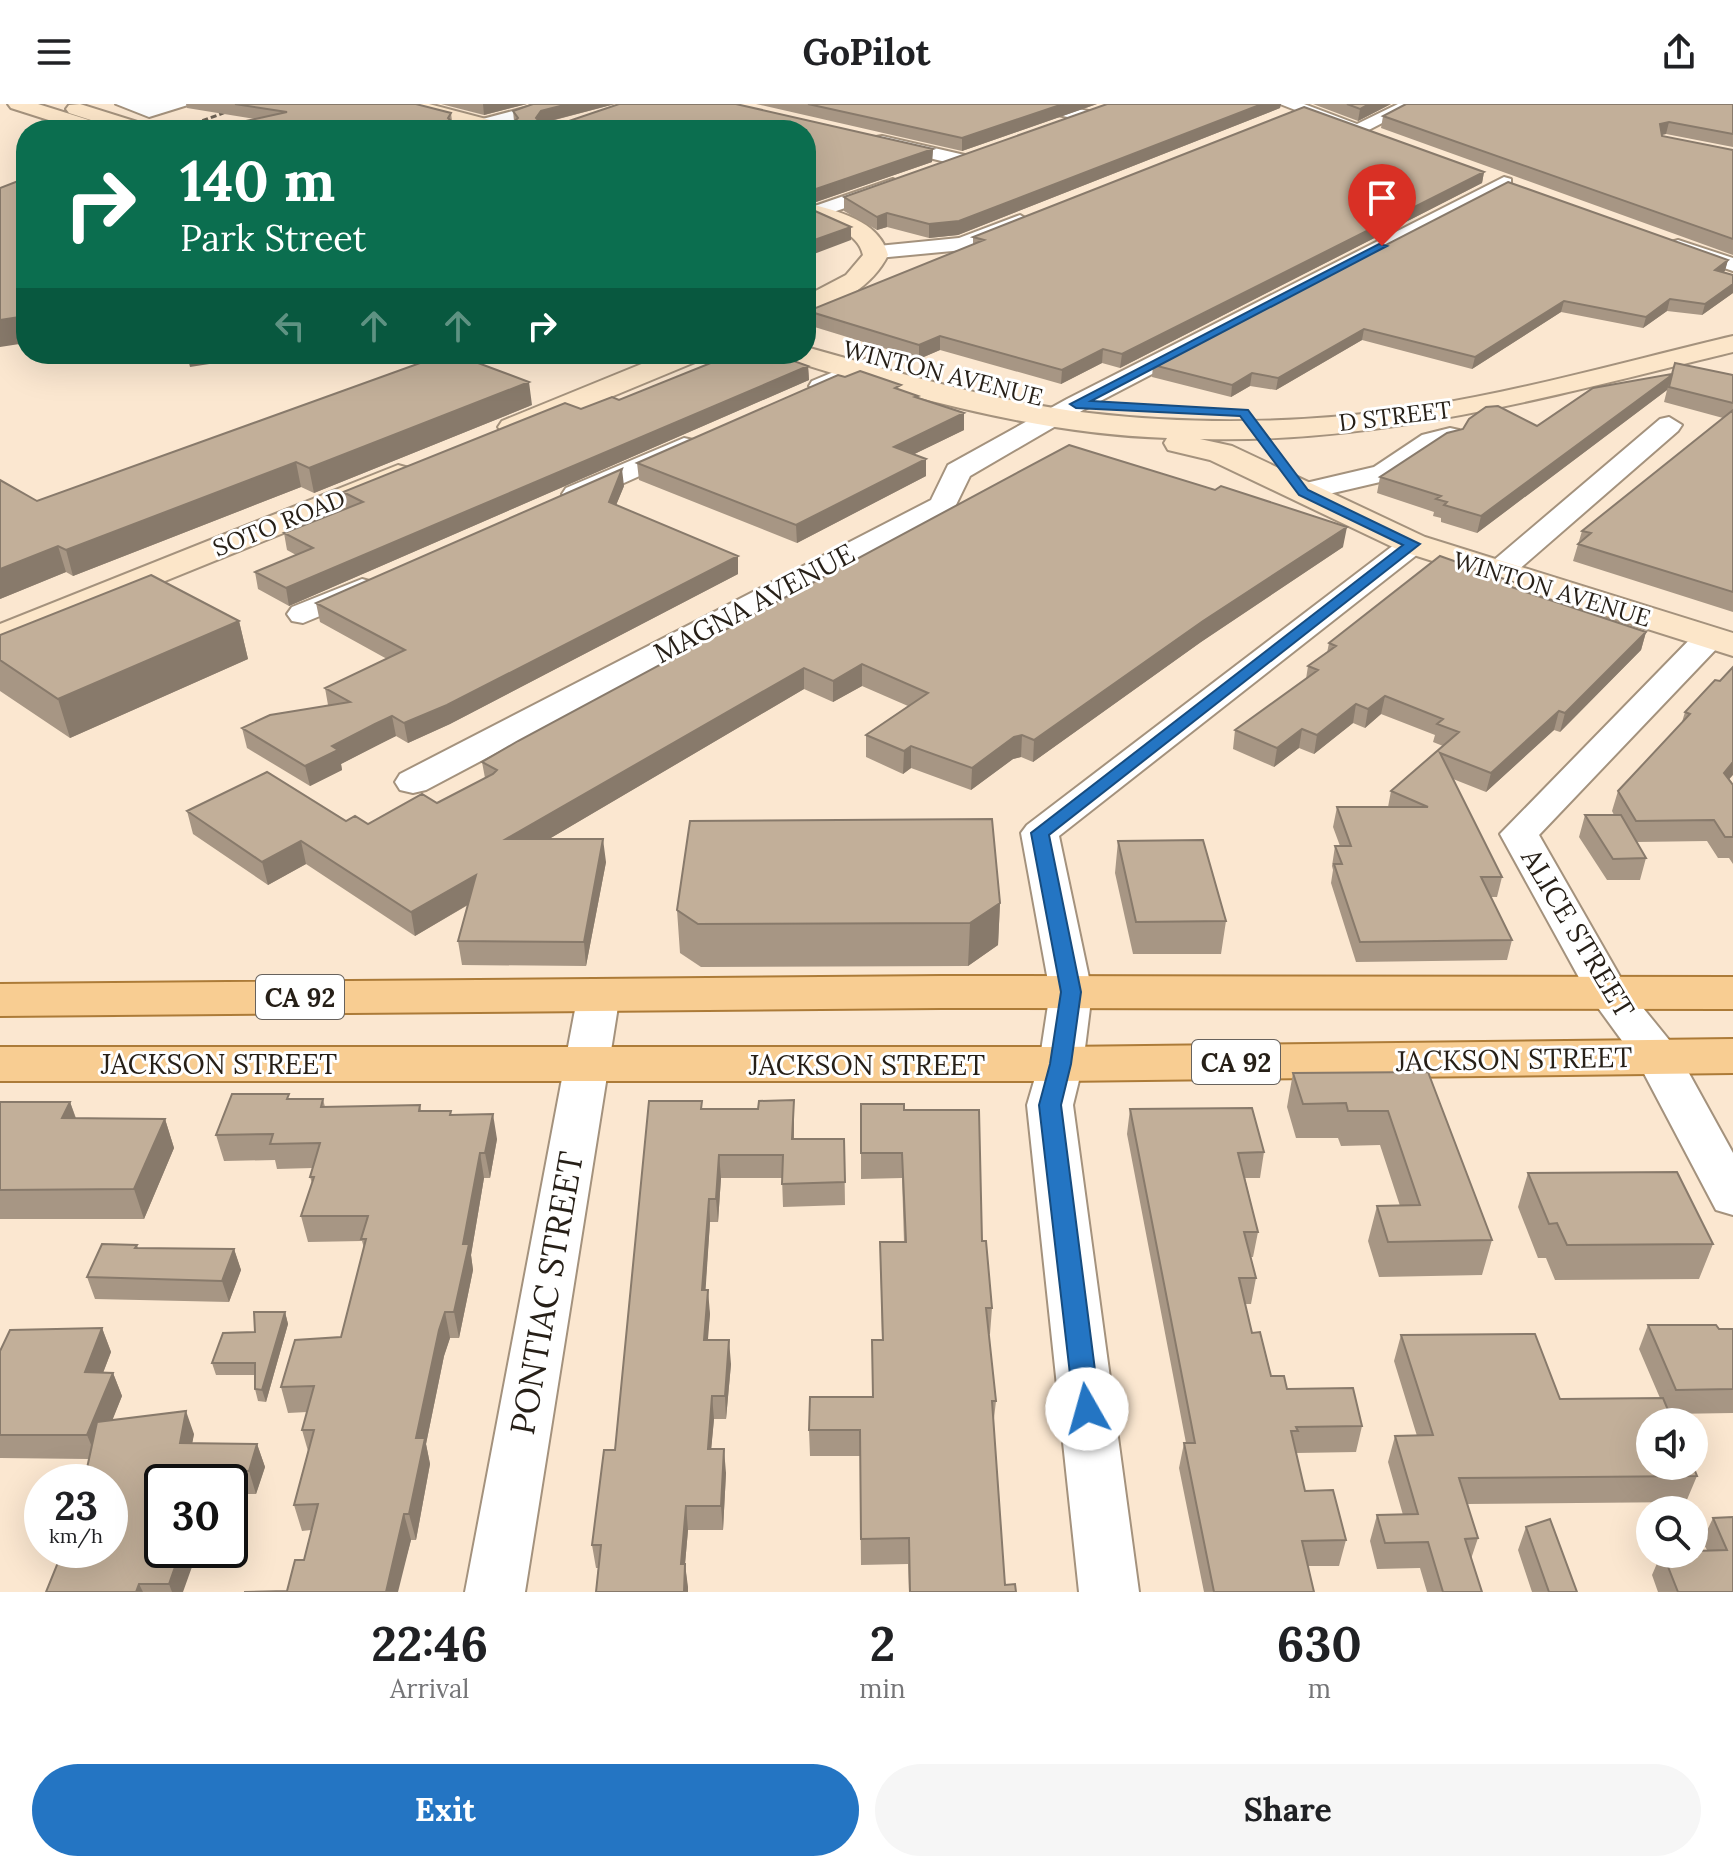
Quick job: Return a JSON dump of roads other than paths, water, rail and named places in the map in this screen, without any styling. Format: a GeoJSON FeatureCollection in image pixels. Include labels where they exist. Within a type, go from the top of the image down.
{"type":"FeatureCollection","features":[{"type":"Feature","properties":{"kind":"main road"},"geometry":{"type":"LineString","coordinates":[[18,104],[69,120]]}},
{"type":"Feature","properties":{"kind":"main road"},"geometry":{"type":"LineString","coordinates":[[60,104],[111,120]]}},
{"type":"Feature","properties":{"kind":"main road"},"geometry":{"type":"LineString","coordinates":[[406,104],[468,120]]}},
{"type":"Feature","properties":{"kind":"main road"},"geometry":{"type":"LineString","coordinates":[[816,213],[860,230],[875,243],[878,252],[873,267],[860,280],[816,301]]}},
{"type":"Feature","properties":{"kind":"main road","name":"D STREET"},"geometry":{"type":"LineString","coordinates":[[1249,421],[1364,406],[1460,389],[1733,324]]}},
{"type":"Feature","properties":{"kind":"main road","name":"WINTON AVENUE"},"geometry":{"type":"LineString","coordinates":[[816,343],[941,397],[1063,414]]}},
{"type":"Feature","properties":{"kind":"main road","name":"D STREET"},"geometry":{"type":"LineString","coordinates":[[1063,414],[1139,427],[1249,421],[1383,421],[1487,403],[1733,344]]}},
{"type":"Feature","properties":{"kind":"main road","name":"WINTON AVENUE"},"geometry":{"type":"LineString","coordinates":[[816,357],[865,366]]}},
{"type":"Feature","properties":{"kind":"main road"},"geometry":{"type":"LineString","coordinates":[[481,441],[666,364]]}},
{"type":"Feature","properties":{"kind":"main road"},"geometry":{"type":"LineString","coordinates":[[1063,414],[1221,453],[1303,492]]}},
{"type":"Feature","properties":{"kind":"main road","name":"WINTON AVENUE"},"geometry":{"type":"LineString","coordinates":[[1249,421],[1303,492],[1413,544],[1721,642]]}},
{"type":"Feature","properties":{"kind":"main road","name":"SOTO ROAD"},"geometry":{"type":"LineString","coordinates":[[0,637],[428,462]]}},
{"type":"Feature","properties":{"kind":"main road","name":"CA 92"},"geometry":{"type":"LineString","coordinates":[[0,1000],[1071,992],[1733,993]]}},
{"type":"Feature","properties":{"kind":"main road","name":"JACKSON STREET"},"geometry":{"type":"LineString","coordinates":[[0,1064],[1061,1064],[1733,1056]]}},
{"type":"Feature","properties":{"kind":"street"},"geometry":{"type":"LineString","coordinates":[[124,104],[149,112],[183,104]]}},
{"type":"Feature","properties":{"kind":"street"},"geometry":{"type":"LineString","coordinates":[[499,120],[558,104]]}},
{"type":"Feature","properties":{"kind":"street"},"geometry":{"type":"LineString","coordinates":[[1030,104],[1087,116]]}},
{"type":"Feature","properties":{"kind":"street"},"geometry":{"type":"LineString","coordinates":[[1359,130],[1411,104]]}},
{"type":"Feature","properties":{"kind":"street"},"geometry":{"type":"LineString","coordinates":[[1275,119],[1295,106],[1385,139]]}},
{"type":"Feature","properties":{"kind":"street"},"geometry":{"type":"LineString","coordinates":[[1047,130],[1110,108]]}},
{"type":"Feature","properties":{"kind":"street"},"geometry":{"type":"LineString","coordinates":[[859,136],[970,158],[935,170]]}},
{"type":"Feature","properties":{"kind":"street"},"geometry":{"type":"LineString","coordinates":[[1474,172],[1528,192]]}},
{"type":"Feature","properties":{"kind":"street"},"geometry":{"type":"LineString","coordinates":[[816,209],[907,180]]}},
{"type":"Feature","properties":{"kind":"street","name":"MAGNA AVENUE"},"geometry":{"type":"LineString","coordinates":[[413,782],[943,505],[958,471],[1504,183]]}},
{"type":"Feature","properties":{"kind":"street"},"geometry":{"type":"LineString","coordinates":[[878,252],[963,244],[1037,214]]}},
{"type":"Feature","properties":{"kind":"street"},"geometry":{"type":"LineString","coordinates":[[1662,240],[1733,265]]}},
{"type":"Feature","properties":{"kind":"street"},"geometry":{"type":"LineString","coordinates":[[791,399],[865,366]]}},
{"type":"Feature","properties":{"kind":"street"},"geometry":{"type":"LineString","coordinates":[[1498,572],[1669,425]]}},
{"type":"Feature","properties":{"kind":"street"},"geometry":{"type":"LineString","coordinates":[[551,505],[706,436]]}},
{"type":"Feature","properties":{"kind":"street"},"geometry":{"type":"LineString","coordinates":[[1303,492],[1383,473],[1431,441],[1450,436]]}},
{"type":"Feature","properties":{"kind":"street"},"geometry":{"type":"LineString","coordinates":[[1109,1592],[1050,1105],[1061,1064],[1071,992],[1040,833],[1413,544]]}},
{"type":"Feature","properties":{"kind":"street"},"geometry":{"type":"LineString","coordinates":[[303,614],[390,576]]}},
{"type":"Feature","properties":{"kind":"street","name":"ALICE STREET"},"geometry":{"type":"LineString","coordinates":[[1721,642],[1519,834],[1609,994],[1658,1057],[1733,1197]]}},
{"type":"Feature","properties":{"kind":"street","name":"PONTIAC STREET"},"geometry":{"type":"LineString","coordinates":[[495,1592],[599,994]]}},
{"type":"Feature","properties":{"kind":"railway"},"geometry":{"type":"LineString","coordinates":[[204,120],[248,104]]}}]}
